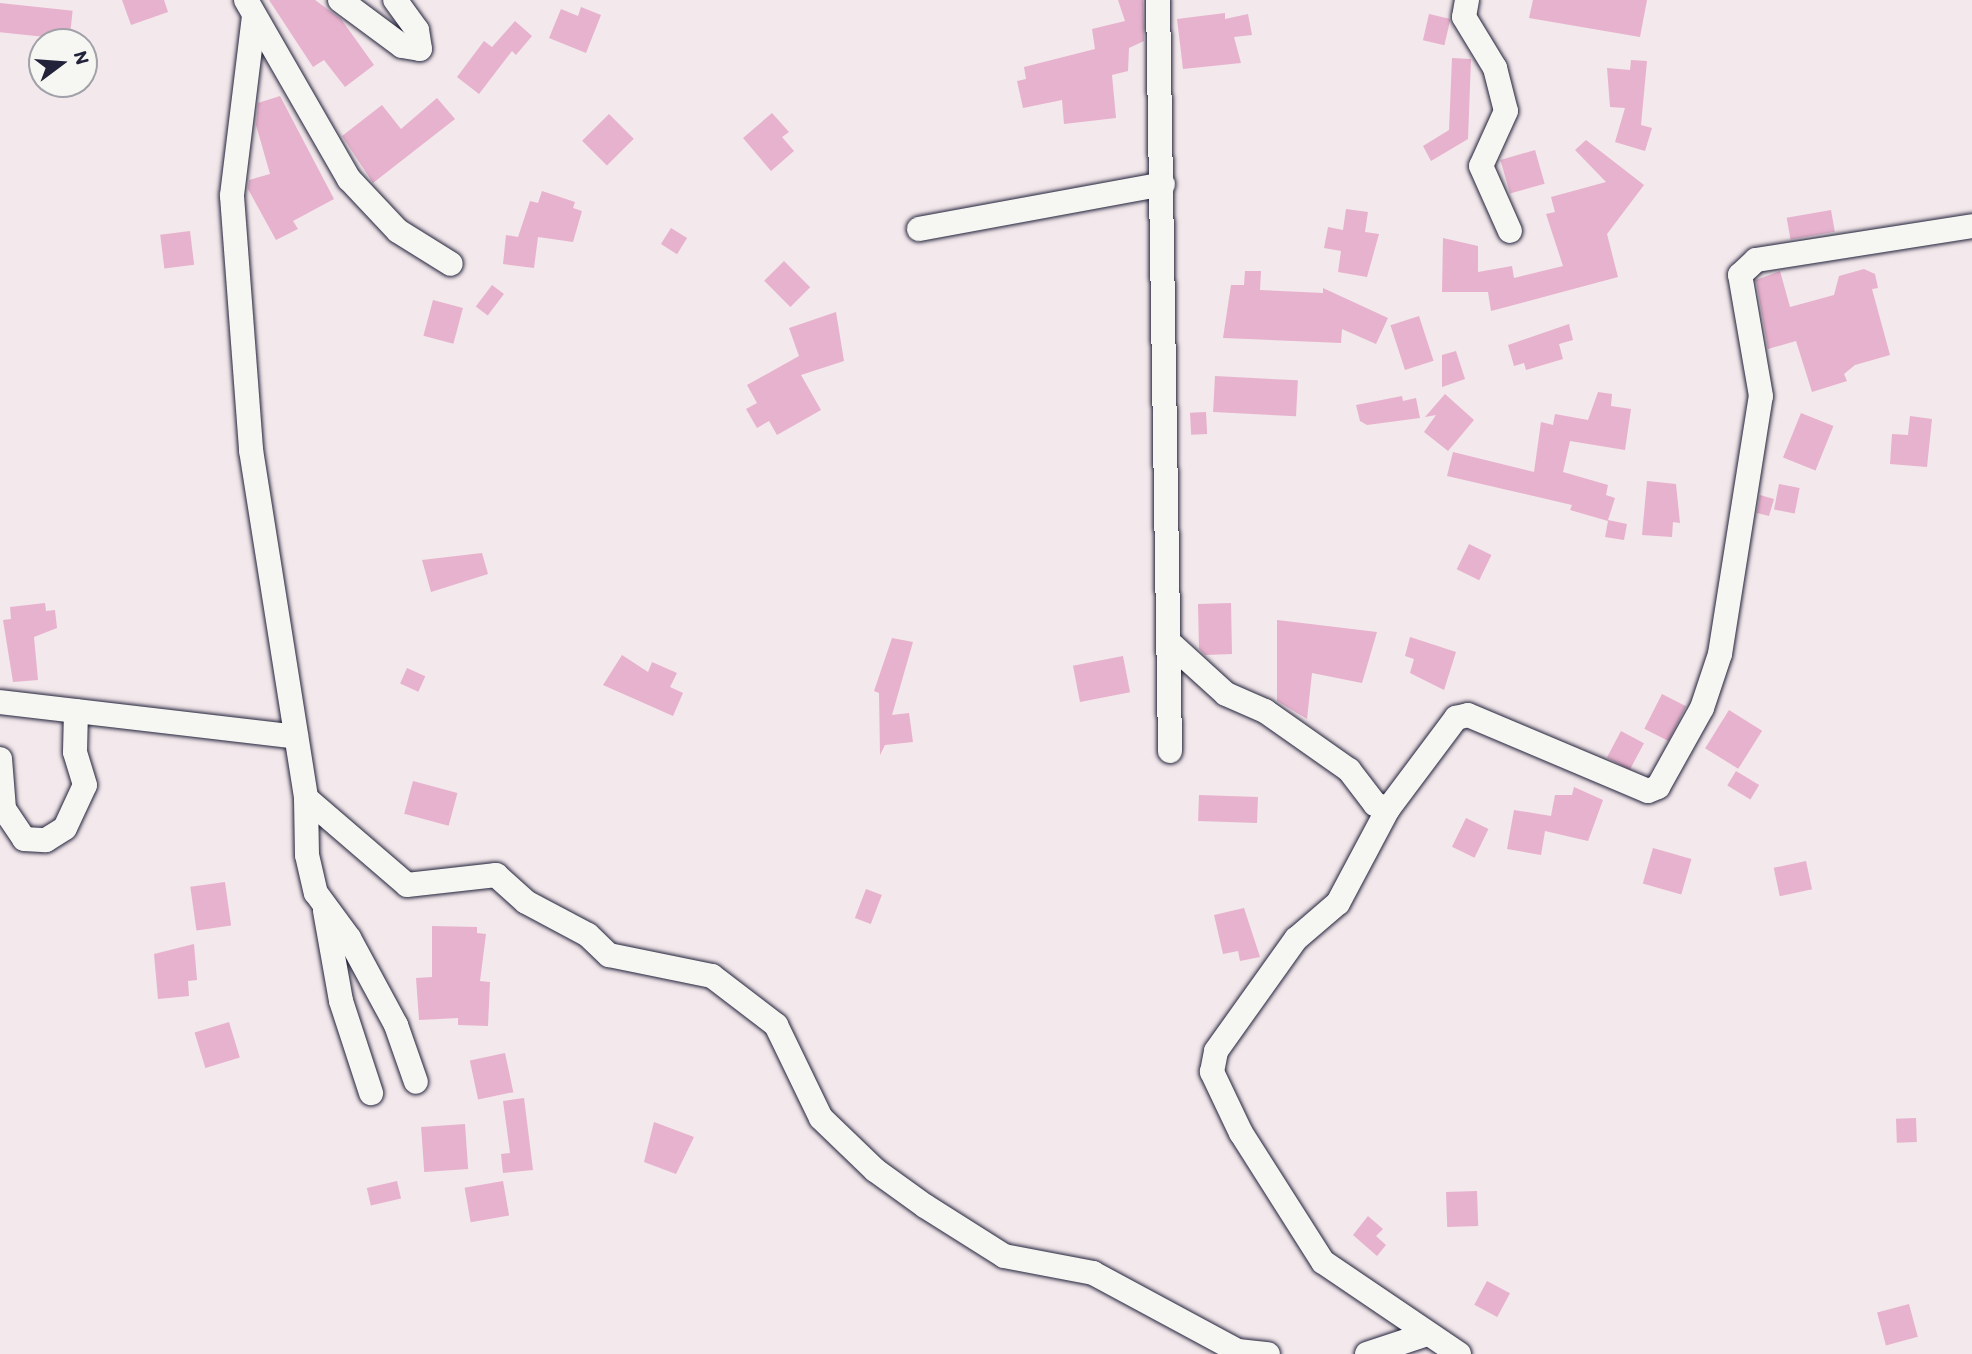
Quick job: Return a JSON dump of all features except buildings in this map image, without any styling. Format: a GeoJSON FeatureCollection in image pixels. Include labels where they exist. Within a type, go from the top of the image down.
{"type":"FeatureCollection","features":[{"type":"Feature","properties":{"kind":"street"},"geometry":{"type":"LineString","coordinates":[[340,0],[402,46],[419,49],[417,30],[395,0]]}},
{"type":"Feature","properties":{"kind":"street"},"geometry":{"type":"LineString","coordinates":[[1158,0],[1172,645],[1170,751]]}},
{"type":"Feature","properties":{"kind":"street"},"geometry":{"type":"LineString","coordinates":[[1467,0],[1464,17],[1495,68],[1506,111],[1481,162],[1510,231]]}},
{"type":"Feature","properties":{"kind":"street"},"geometry":{"type":"LineString","coordinates":[[250,8],[349,178],[398,231],[451,264]]}},
{"type":"Feature","properties":{"kind":"street"},"geometry":{"type":"LineString","coordinates":[[250,8],[232,195],[251,450],[306,798],[307,855],[325,911],[341,1000],[370,1093]]}},
{"type":"Feature","properties":{"kind":"street"},"geometry":{"type":"LineString","coordinates":[[919,229],[1163,184]]}},
{"type":"Feature","properties":{"kind":"street"},"geometry":{"type":"LineString","coordinates":[[1458,1354],[1323,1262],[1241,1133],[1212,1072],[1222,1041],[1277,962],[1338,903],[1388,809],[1461,716],[1648,791],[1658,787],[1702,708],[1720,654],[1761,396],[1740,275],[1756,260],[1972,226]]}},
{"type":"Feature","properties":{"kind":"street"},"geometry":{"type":"LineString","coordinates":[[1172,645],[1226,694],[1265,711],[1332,757],[1375,804],[1388,809]]}},
{"type":"Feature","properties":{"kind":"street"},"geometry":{"type":"LineString","coordinates":[[0,702],[296,737]]}},
{"type":"Feature","properties":{"kind":"street"},"geometry":{"type":"LineString","coordinates":[[0,759],[4,809],[24,839],[46,840],[65,828],[85,785],[75,752],[76,711]]}},
{"type":"Feature","properties":{"kind":"street"},"geometry":{"type":"LineString","coordinates":[[306,798],[407,885],[496,875],[526,902],[588,935],[609,955],[712,976],[776,1025],[821,1118],[875,1170],[925,1206],[1004,1256],[1093,1273],[1238,1351],[1268,1354]]}},
{"type":"Feature","properties":{"kind":"street"},"geometry":{"type":"LineString","coordinates":[[325,911],[349,938],[396,1025],[416,1082]]}},
{"type":"Feature","properties":{"kind":"street"},"geometry":{"type":"LineString","coordinates":[[1367,1354],[1427,1334]]}}]}
